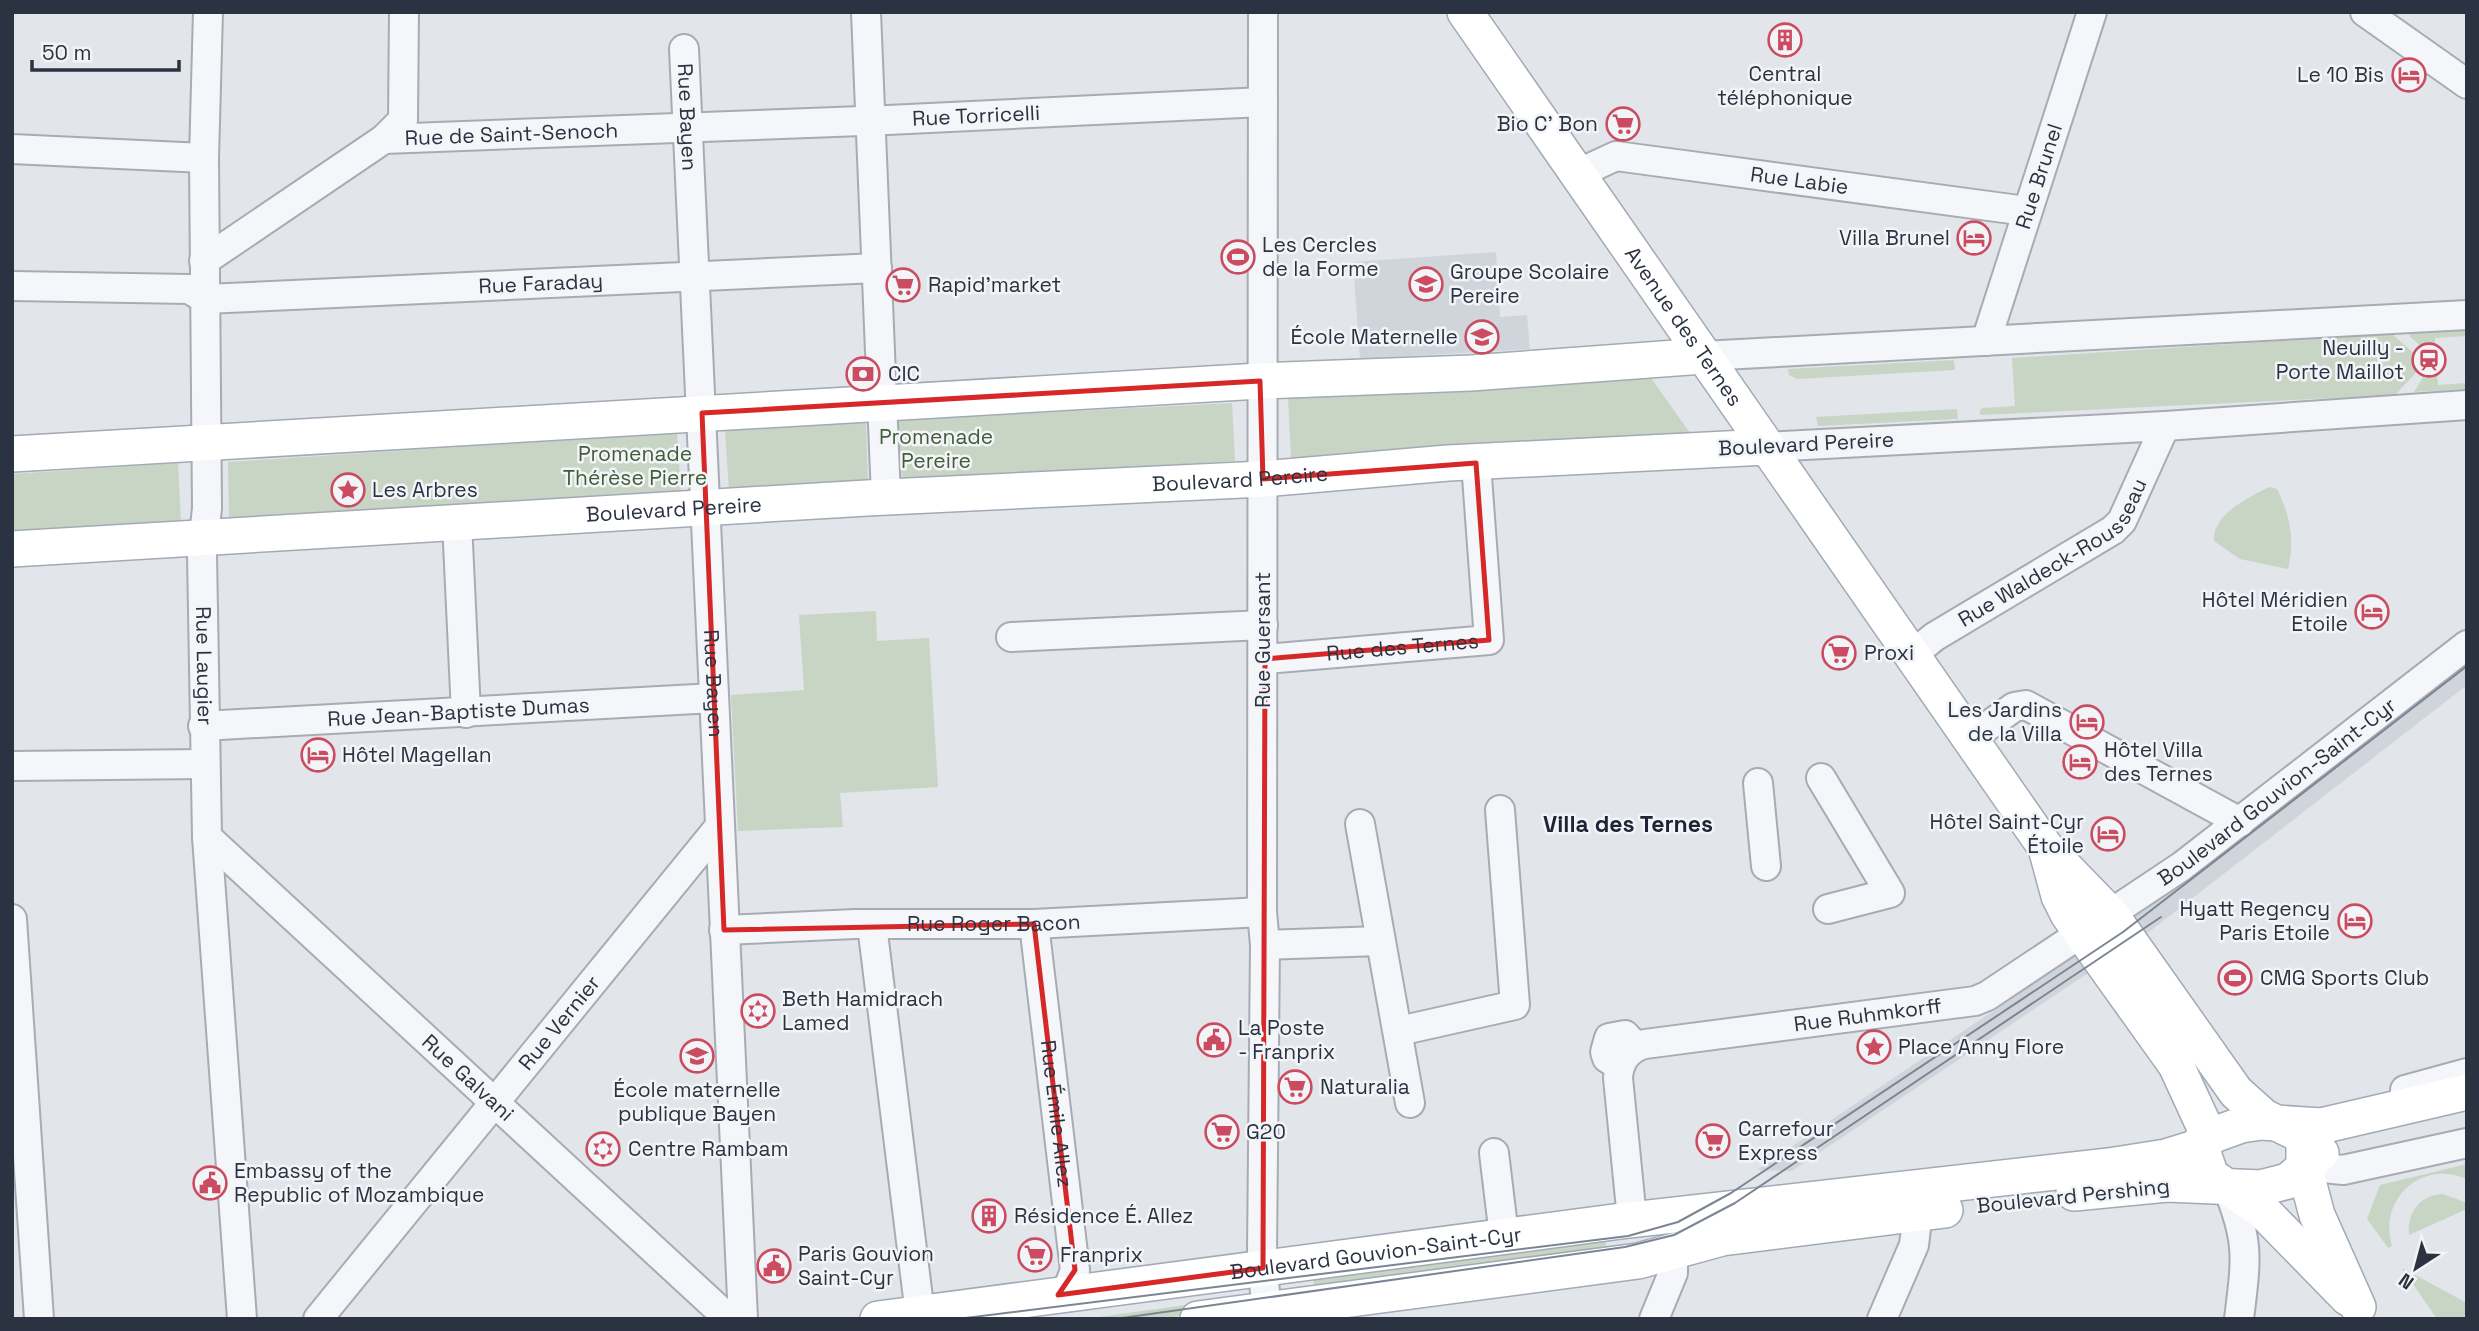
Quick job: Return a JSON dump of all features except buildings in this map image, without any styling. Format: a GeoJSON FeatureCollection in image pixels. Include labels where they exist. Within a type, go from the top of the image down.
{"type":"FeatureCollection","features":[{"type":"Feature","properties":{"kind":"main road","name":"Avenue des Ternes"},"geometry":{"type":"LineString","coordinates":[[1465,12],[2046,848],[2120,927],[2236,1092],[2264,1117],[2278,1123]]}},
{"type":"Feature","properties":{"kind":"main road"},"geometry":{"type":"LineString","coordinates":[[12,454],[1260,381],[1471,373],[1703,356]]}},
{"type":"Feature","properties":{"kind":"main road","name":"Boulevard Pereire"},"geometry":{"type":"LineString","coordinates":[[12,549],[705,507],[1263,479],[1476,463],[1766,447]]}},
{"type":"Feature","properties":{"kind":"main road","name":"Avenue des Ternes"},"geometry":{"type":"LineString","coordinates":[[2046,848],[2059,896],[2082,934],[2176,1065],[2205,1128],[2206,1142]]}},
{"type":"Feature","properties":{"kind":"main road","name":"Boulevard Pershing"},"geometry":{"type":"LineString","coordinates":[[1919,1201],[2166,1157],[2241,1125],[2278,1123],[2321,1126],[2467,1092]]}},
{"type":"Feature","properties":{"kind":"main road","name":"Boulevard Pershing"},"geometry":{"type":"LineString","coordinates":[[1875,1206],[2167,1184],[2228,1189],[2261,1188],[2288,1181],[2304,1166],[2338,1143],[2467,1112]]}},
{"type":"Feature","properties":{"kind":"main road"},"geometry":{"type":"LineString","coordinates":[[2278,1123],[2299,1134],[2306,1154],[2304,1166],[2317,1215],[2362,1313]]}},
{"type":"Feature","properties":{"kind":"main road"},"geometry":{"type":"LineString","coordinates":[[2206,1142],[2204,1164],[2211,1176],[2263,1211],[2362,1313]]}},
{"type":"Feature","properties":{"kind":"main road","name":"Boulevard Gouvion-Saint-Cyr"},"geometry":{"type":"LineString","coordinates":[[878,1319],[1632,1219],[1875,1206]]}},
{"type":"Feature","properties":{"kind":"main road","name":"Boulevard Gouvion-Saint-Cyr"},"geometry":{"type":"LineString","coordinates":[[1198,1319],[1266,1314],[1638,1261],[1722,1238],[1875,1206]]}},
{"type":"Feature","properties":{"kind":"street","name":"Rue Laugier"},"geometry":{"type":"LineString","coordinates":[[208,12],[204,158],[203,726],[207,837],[242,1319]]}},
{"type":"Feature","properties":{"kind":"street"},"geometry":{"type":"LineString","coordinates":[[384,139],[403,120],[404,12]]}},
{"type":"Feature","properties":{"kind":"street"},"geometry":{"type":"LineString","coordinates":[[866,12],[886,498]]}},
{"type":"Feature","properties":{"kind":"street","name":"Rue Guersant"},"geometry":{"type":"LineString","coordinates":[[1263,12],[1260,381],[1265,659],[1262,912],[1265,945],[1263,1268],[1266,1314]]}},
{"type":"Feature","properties":{"kind":"street","name":"Rue Brunel"},"geometry":{"type":"LineString","coordinates":[[1986,341],[2092,12]]}},
{"type":"Feature","properties":{"kind":"street"},"geometry":{"type":"LineString","coordinates":[[2365,12],[2467,84]]}},
{"type":"Feature","properties":{"kind":"street","name":"Rue Bayen"},"geometry":{"type":"LineString","coordinates":[[684,48],[720,826],[732,930],[743,1319]]}},
{"type":"Feature","properties":{"kind":"street","name":"Rue Torricelli"},"geometry":{"type":"LineString","coordinates":[[688,127],[1263,102]]}},
{"type":"Feature","properties":{"kind":"street","name":"Rue de Saint-Senoch"},"geometry":{"type":"LineString","coordinates":[[204,261],[384,139],[688,127]]}},
{"type":"Feature","properties":{"kind":"street"},"geometry":{"type":"LineString","coordinates":[[12,149],[204,158]]}},
{"type":"Feature","properties":{"kind":"street","name":"Rue Labie"},"geometry":{"type":"LineString","coordinates":[[1577,174],[1616,156],[2026,211]]}},
{"type":"Feature","properties":{"kind":"street","name":"Rue Faraday"},"geometry":{"type":"LineString","coordinates":[[205,299],[877,268]]}},
{"type":"Feature","properties":{"kind":"street"},"geometry":{"type":"LineString","coordinates":[[12,286],[189,289],[205,299]]}},
{"type":"Feature","properties":{"kind":"street"},"geometry":{"type":"LineString","coordinates":[[1703,356],[2467,315]]}},
{"type":"Feature","properties":{"kind":"street","name":"Boulevard Pereire"},"geometry":{"type":"LineString","coordinates":[[1766,447],[2165,426],[2467,405]]}},
{"type":"Feature","properties":{"kind":"street","name":"Rue Waldeck-Rousseau"},"geometry":{"type":"LineString","coordinates":[[1912,655],[1934,637],[2113,530],[2122,521],[2165,426]]}},
{"type":"Feature","properties":{"kind":"street","name":"Rue des Ternes"},"geometry":{"type":"LineString","coordinates":[[1265,659],[1489,640],[1476,463]]}},
{"type":"Feature","properties":{"kind":"street"},"geometry":{"type":"LineString","coordinates":[[457,522],[466,713]]}},
{"type":"Feature","properties":{"kind":"street"},"geometry":{"type":"LineString","coordinates":[[1012,637],[1263,625]]}},
{"type":"Feature","properties":{"kind":"street","name":"Boulevard Gouvion-Saint-Cyr"},"geometry":{"type":"LineString","coordinates":[[2082,934],[2120,927],[2240,822],[2467,645]]}},
{"type":"Feature","properties":{"kind":"street","name":"Rue Jean-Baptiste Dumas"},"geometry":{"type":"LineString","coordinates":[[203,726],[714,698]]}},
{"type":"Feature","properties":{"kind":"street"},"geometry":{"type":"LineString","coordinates":[[1970,739],[2014,707],[2026,705],[2240,822]]}},
{"type":"Feature","properties":{"kind":"street"},"geometry":{"type":"LineString","coordinates":[[12,766],[205,764]]}},
{"type":"Feature","properties":{"kind":"street"},"geometry":{"type":"LineString","coordinates":[[1821,778],[1890,893],[1828,909]]}},
{"type":"Feature","properties":{"kind":"street"},"geometry":{"type":"LineString","coordinates":[[1758,783],[1766,866]]}},
{"type":"Feature","properties":{"kind":"street"},"geometry":{"type":"LineString","coordinates":[[1399,1031],[1515,1005],[1500,810]]}},
{"type":"Feature","properties":{"kind":"street"},"geometry":{"type":"LineString","coordinates":[[1360,824],[1410,1103]]}},
{"type":"Feature","properties":{"kind":"street","name":"Rue Vernier"},"geometry":{"type":"LineString","coordinates":[[318,1319],[720,826]]}},
{"type":"Feature","properties":{"kind":"street","name":"Rue Galvani"},"geometry":{"type":"LineString","coordinates":[[207,837],[729,1319]]}},
{"type":"Feature","properties":{"kind":"street","name":"Rue Roger Bacon"},"geometry":{"type":"LineString","coordinates":[[732,930],[864,925],[1034,924],[1262,912]]}},
{"type":"Feature","properties":{"kind":"street"},"geometry":{"type":"LineString","coordinates":[[12,919],[39,1319]]}},
{"type":"Feature","properties":{"kind":"street","name":"Rue Émile Allez"},"geometry":{"type":"LineString","coordinates":[[1034,924],[1075,1270],[1068,1288],[1058,1295]]}},
{"type":"Feature","properties":{"kind":"street"},"geometry":{"type":"LineString","coordinates":[[864,925],[918,1298],[923,1307],[933,1312]]}},
{"type":"Feature","properties":{"kind":"street","name":"Rue Ruhmkorff"},"geometry":{"type":"LineString","coordinates":[[1632,1219],[1618,1078],[1628,1056],[1981,999],[2082,934]]}},
{"type":"Feature","properties":{"kind":"street"},"geometry":{"type":"LineString","coordinates":[[1265,945],[1380,941]]}},
{"type":"Feature","properties":{"kind":"street","name":"Boulevard Pershing"},"geometry":{"type":"LineString","coordinates":[[2278,1123],[2467,1073]]}},
{"type":"Feature","properties":{"kind":"street"},"geometry":{"type":"LineString","coordinates":[[2304,1166],[2343,1170],[2467,1143]]}},
{"type":"Feature","properties":{"kind":"street"},"geometry":{"type":"LineString","coordinates":[[1494,1153],[1504,1236]]}},
{"type":"Feature","properties":{"kind":"street"},"geometry":{"type":"LineString","coordinates":[[2228,1189],[2243,1227],[2246,1250],[2239,1319]]}},
{"type":"Feature","properties":{"kind":"street"},"geometry":{"type":"LineString","coordinates":[[1882,1319],[1907,1264],[1919,1201]]}},
{"type":"Feature","properties":{"kind":"street"},"geometry":{"type":"LineString","coordinates":[[1654,1319],[1673,1273],[1674,1252]]}},
{"type":"Feature","properties":{"kind":"highlighted area"},"geometry":{"type":"Polygon","coordinates":[[[1260,381],[1263,479],[1476,463],[1489,640],[1265,659],[1263,1268],[1058,1295],[1075,1270],[1034,924],[724,930],[702,413],[1260,381]]]}},
{"type":"Feature","properties":{"kind":"shaded area","name":"Groupe Scolaire Pereire"},"geometry":{"type":"Polygon","coordinates":[[[1496,252],[1500,317],[1527,315],[1530,349],[1360,359],[1353,262],[1496,252]]]}},
{"type":"Feature","properties":{"kind":"shaded area"},"geometry":{"type":"Polygon","coordinates":[[[2467,659],[2467,685],[2145,935],[1792,1171],[1757,1170],[2158,900],[2467,659]]]}},
{"type":"Feature","properties":{"kind":"green space"},"geometry":{"type":"Polygon","coordinates":[[[2467,330],[2467,336],[2435,338],[2435,350],[2426,350],[2410,337],[2410,334],[2467,330]]]}},
{"type":"Feature","properties":{"kind":"green space"},"geometry":{"type":"Polygon","coordinates":[[[2392,334],[2425,363],[2395,395],[1980,415],[1983,408],[2015,406],[2012,358],[2392,334]]]}},
{"type":"Feature","properties":{"kind":"green space"},"geometry":{"type":"Polygon","coordinates":[[[1954,360],[1955,370],[1797,379],[1789,375],[1788,369],[1954,360]]]}},
{"type":"Feature","properties":{"kind":"green space"},"geometry":{"type":"Polygon","coordinates":[[[2437,373],[2438,385],[2467,383],[2467,389],[2414,392],[2425,374],[2437,373]]]}},
{"type":"Feature","properties":{"kind":"green space"},"geometry":{"type":"Polygon","coordinates":[[[1651,378],[1690,433],[1291,458],[1288,397],[1651,378]]]}},
{"type":"Feature","properties":{"kind":"green space","name":"Promenade Pereire"},"geometry":{"type":"Polygon","coordinates":[[[1232,403],[1235,461],[902,481],[898,420],[1232,403]]]}},
{"type":"Feature","properties":{"kind":"green space"},"geometry":{"type":"Polygon","coordinates":[[[1957,409],[1958,419],[1818,426],[1816,417],[1957,409]]]}},
{"type":"Feature","properties":{"kind":"green space"},"geometry":{"type":"Polygon","coordinates":[[[866,422],[868,482],[729,491],[725,430],[866,422]]]}},
{"type":"Feature","properties":{"kind":"green space","name":"Promenade Thérèse Pierre"},"geometry":{"type":"Polygon","coordinates":[[[677,433],[681,493],[229,520],[228,462],[677,433]]]}},
{"type":"Feature","properties":{"kind":"green space"},"geometry":{"type":"Polygon","coordinates":[[[178,463],[181,523],[12,533],[12,474],[178,463]]]}},
{"type":"Feature","properties":{"kind":"green space"},"geometry":{"type":"Polygon","coordinates":[[[2269,487],[2277,489],[2288,518],[2291,548],[2288,569],[2240,559],[2214,541],[2215,531],[2226,515],[2243,501],[2269,487]]]}},
{"type":"Feature","properties":{"kind":"green space"},"geometry":{"type":"Polygon","coordinates":[[[876,611],[877,641],[929,638],[938,787],[840,793],[843,827],[738,831],[731,695],[804,690],[799,615],[876,611]]]}},
{"type":"Feature","properties":{"kind":"green space"},"geometry":{"type":"Polygon","coordinates":[[[2467,1164],[2467,1179],[2450,1174],[2434,1174],[2407,1187],[2397,1199],[2391,1213],[2389,1229],[2392,1246],[2388,1248],[2367,1219],[2380,1185],[2467,1164]]]}},
{"type":"Feature","properties":{"kind":"green space"},"geometry":{"type":"Polygon","coordinates":[[[2443,1194],[2467,1203],[2467,1209],[2409,1235],[2410,1219],[2417,1206],[2428,1198],[2443,1194]]]}},
{"type":"Feature","properties":{"kind":"green space"},"geometry":{"type":"Polygon","coordinates":[[[1604,1228],[1608,1260],[1316,1299],[1312,1266],[1604,1228]]]}},
{"type":"Feature","properties":{"kind":"green space"},"geometry":{"type":"Polygon","coordinates":[[[2402,1268],[2467,1303],[2467,1319],[2437,1319],[2402,1268]]]}},
{"type":"Feature","properties":{"kind":"green space"},"geometry":{"type":"Polygon","coordinates":[[[1215,1301],[1216,1311],[1160,1319],[1084,1319],[1215,1301]]]}},
{"type":"Feature","properties":{"kind":"tram line"},"geometry":{"type":"LineString","coordinates":[[957,1319],[1628,1236],[1678,1222],[1731,1193],[2123,932],[2467,666]]}},
{"type":"Feature","properties":{"kind":"tram line"},"geometry":{"type":"LineString","coordinates":[[1115,1319],[1625,1247],[1674,1235],[1735,1203],[2161,917]]}},
{"type":"Feature","properties":{"kind":"place","name":"Central téléphonique"},"geometry":{"type":"Point","coordinates":[1785,40]}},
{"type":"Feature","properties":{"kind":"place","name":"Le 10 Bis"},"geometry":{"type":"Point","coordinates":[2409,75]}},
{"type":"Feature","properties":{"kind":"place","name":"Bio C' Bon"},"geometry":{"type":"Point","coordinates":[1623,124]}},
{"type":"Feature","properties":{"kind":"place","name":"Villa Brunel"},"geometry":{"type":"Point","coordinates":[1974,238]}},
{"type":"Feature","properties":{"kind":"place","name":"Les Cercles de la Forme"},"geometry":{"type":"Point","coordinates":[1238,257]}},
{"type":"Feature","properties":{"kind":"place","name":"Groupe Scolaire Pereire"},"geometry":{"type":"Point","coordinates":[1426,284]}},
{"type":"Feature","properties":{"kind":"place","name":"Rapid'market"},"geometry":{"type":"Point","coordinates":[903,285]}},
{"type":"Feature","properties":{"kind":"place","name":"École Maternelle"},"geometry":{"type":"Point","coordinates":[1482,337]}},
{"type":"Feature","properties":{"kind":"place","name":"Neuilly - Porte Maillot"},"geometry":{"type":"Point","coordinates":[2429,360]}},
{"type":"Feature","properties":{"kind":"place","name":"CIC"},"geometry":{"type":"Point","coordinates":[863,374]}},
{"type":"Feature","properties":{"kind":"place","name":"Les Arbres"},"geometry":{"type":"Point","coordinates":[348,490]}},
{"type":"Feature","properties":{"kind":"place","name":"Hôtel Méridien Etoile"},"geometry":{"type":"Point","coordinates":[2372,612]}},
{"type":"Feature","properties":{"kind":"place","name":"Proxi"},"geometry":{"type":"Point","coordinates":[1839,653]}},
{"type":"Feature","properties":{"kind":"place","name":"Les Jardins de la Villa"},"geometry":{"type":"Point","coordinates":[2087,722]}},
{"type":"Feature","properties":{"kind":"place","name":"Hôtel Magellan"},"geometry":{"type":"Point","coordinates":[318,755]}},
{"type":"Feature","properties":{"kind":"place","name":"Hôtel Villa des Ternes"},"geometry":{"type":"Point","coordinates":[2080,762]}},
{"type":"Feature","properties":{"kind":"place","name":"Hôtel Saint-Cyr Étoile"},"geometry":{"type":"Point","coordinates":[2108,834]}},
{"type":"Feature","properties":{"kind":"place","name":"Hyatt Regency Paris Etoile"},"geometry":{"type":"Point","coordinates":[2355,921]}},
{"type":"Feature","properties":{"kind":"place","name":"CMG Sports Club"},"geometry":{"type":"Point","coordinates":[2235,978]}},
{"type":"Feature","properties":{"kind":"place","name":"Beth Hamidrach Lamed"},"geometry":{"type":"Point","coordinates":[758,1011]}},
{"type":"Feature","properties":{"kind":"place","name":"La Poste - Franprix"},"geometry":{"type":"Point","coordinates":[1214,1040]}},
{"type":"Feature","properties":{"kind":"place","name":"Place Anny Flore"},"geometry":{"type":"Point","coordinates":[1874,1047]}},
{"type":"Feature","properties":{"kind":"place","name":"École maternelle publique Bayen"},"geometry":{"type":"Point","coordinates":[697,1056]}},
{"type":"Feature","properties":{"kind":"place","name":"Naturalia"},"geometry":{"type":"Point","coordinates":[1295,1087]}},
{"type":"Feature","properties":{"kind":"place","name":"G20"},"geometry":{"type":"Point","coordinates":[1222,1132]}},
{"type":"Feature","properties":{"kind":"place","name":"Carrefour Express"},"geometry":{"type":"Point","coordinates":[1713,1141]}},
{"type":"Feature","properties":{"kind":"place","name":"Centre Rambam"},"geometry":{"type":"Point","coordinates":[603,1149]}},
{"type":"Feature","properties":{"kind":"place","name":"Embassy of the Republic of Mozambique"},"geometry":{"type":"Point","coordinates":[210,1183]}},
{"type":"Feature","properties":{"kind":"place","name":"Résidence É. Allez"},"geometry":{"type":"Point","coordinates":[989,1216]}},
{"type":"Feature","properties":{"kind":"place","name":"Franprix"},"geometry":{"type":"Point","coordinates":[1035,1255]}},
{"type":"Feature","properties":{"kind":"place","name":"Paris Gouvion Saint-Cyr"},"geometry":{"type":"Point","coordinates":[774,1266]}},
{"type":"Feature","properties":{"kind":"district","name":"Villa des Ternes"},"geometry":{"type":"Point","coordinates":[1628,824]}}]}
